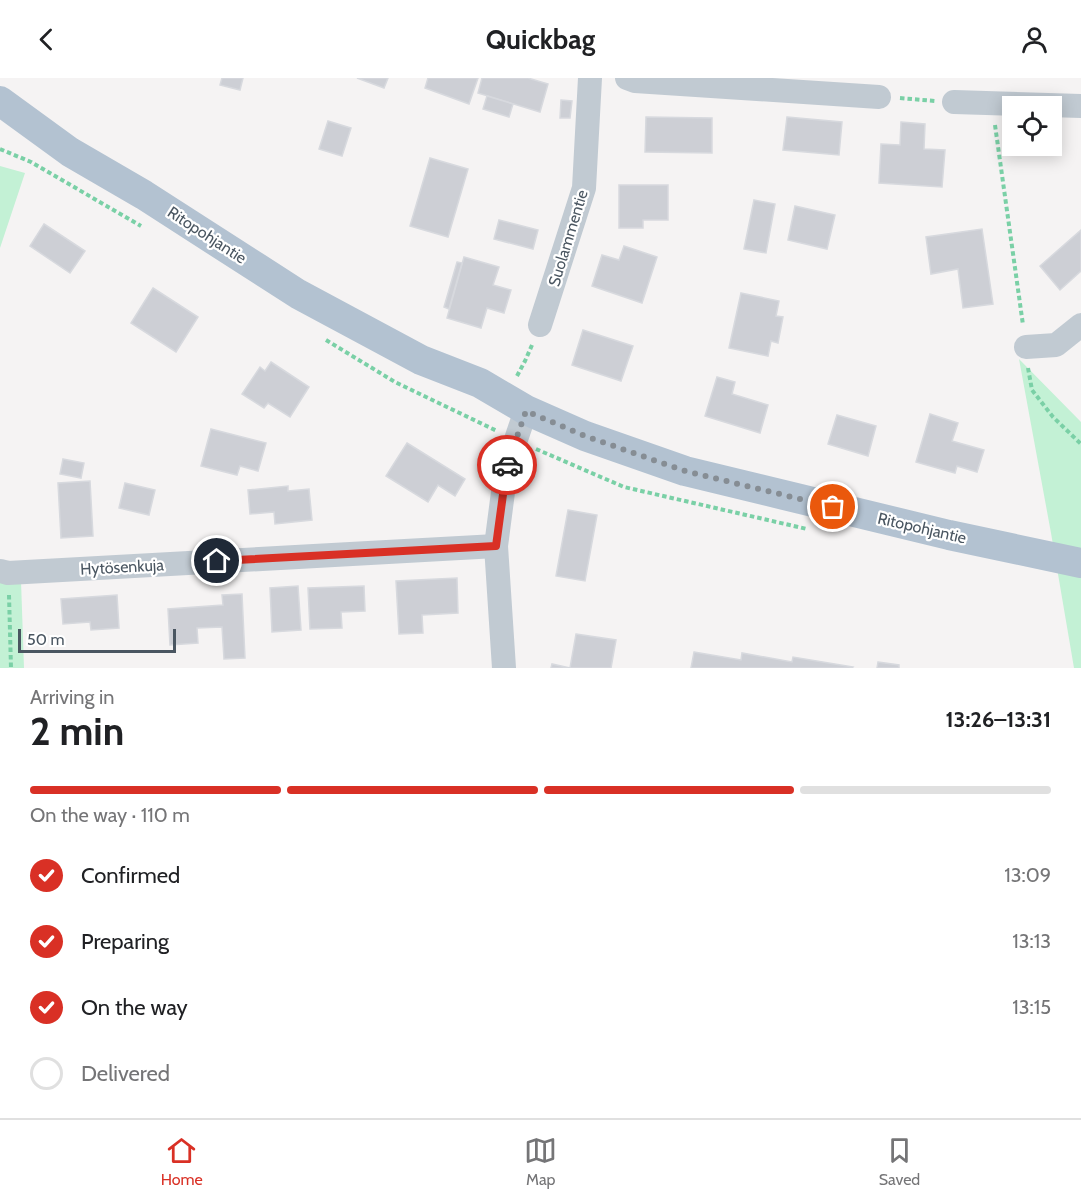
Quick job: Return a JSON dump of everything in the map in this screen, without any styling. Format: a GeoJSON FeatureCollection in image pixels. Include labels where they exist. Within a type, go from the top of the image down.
{"type":"FeatureCollection","features":[{"type":"Feature","properties":{"kind":"main road","name":"Ritopohjantie"},"geometry":{"type":"LineString","coordinates":[[0,101],[70,152],[144,195],[298,294],[421,360],[480,383],[526,411],[585,436],[685,471],[950,535],[1081,563]]}},
{"type":"Feature","properties":{"kind":"street","name":"Suolammentie"},"geometry":{"type":"LineString","coordinates":[[540,325],[584,188],[590,78]]}},
{"type":"Feature","properties":{"kind":"street"},"geometry":{"type":"LineString","coordinates":[[627,78],[635,81],[879,97]]}},
{"type":"Feature","properties":{"kind":"street"},"geometry":{"type":"LineString","coordinates":[[954,102],[1081,106]]}},
{"type":"Feature","properties":{"kind":"street"},"geometry":{"type":"LineString","coordinates":[[1026,347],[1056,345],[1081,325]]}},
{"type":"Feature","properties":{"kind":"street"},"geometry":{"type":"LineString","coordinates":[[504,668],[496,546],[506,469],[526,411]]}},
{"type":"Feature","properties":{"kind":"street","name":"Hytösenkuja"},"geometry":{"type":"LineString","coordinates":[[4,572],[496,546]]}},
{"type":"Feature","properties":{"kind":"path"},"geometry":{"type":"LineString","coordinates":[[879,97],[954,102]]}},
{"type":"Feature","properties":{"kind":"path"},"geometry":{"type":"LineString","coordinates":[[992,103],[1032,390],[1053,417],[1081,444]]}},
{"type":"Feature","properties":{"kind":"path"},"geometry":{"type":"LineString","coordinates":[[4,572],[11,668]]}},
{"type":"Feature","properties":{"kind":"green space"},"geometry":{"type":"Polygon","coordinates":[[[0,166],[25,173],[0,248],[0,166]]]}},
{"type":"Feature","properties":{"kind":"green space"},"geometry":{"type":"Polygon","coordinates":[[[1019,359],[1081,422],[1081,668],[1074,668],[1019,359]]]}},
{"type":"Feature","properties":{"kind":"green space"},"geometry":{"type":"Polygon","coordinates":[[[0,581],[21,581],[24,668],[0,668],[0,581]]]}},
{"type":"Feature","properties":{"kind":"building"},"geometry":{"type":"Polygon","coordinates":[[[222,78],[243,78],[240,90],[220,85],[222,78]]]}},
{"type":"Feature","properties":{"kind":"building"},"geometry":{"type":"Polygon","coordinates":[[[357,78],[388,78],[384,88],[357,78]]]}},
{"type":"Feature","properties":{"kind":"building"},"geometry":{"type":"Polygon","coordinates":[[[428,78],[478,78],[469,104],[425,88],[428,78]]]}},
{"type":"Feature","properties":{"kind":"building"},"geometry":{"type":"Polygon","coordinates":[[[482,78],[528,78],[548,84],[540,112],[478,93],[482,78]]]}},
{"type":"Feature","properties":{"kind":"building"},"geometry":{"type":"Polygon","coordinates":[[[487,96],[513,104],[509,117],[483,109],[487,96]]]}},
{"type":"Feature","properties":{"kind":"building"},"geometry":{"type":"Polygon","coordinates":[[[561,100],[572,101],[570,118],[560,118],[561,100]]]}},
{"type":"Feature","properties":{"kind":"building"},"geometry":{"type":"Polygon","coordinates":[[[646,117],[712,118],[712,153],[645,152],[646,117]]]}},
{"type":"Feature","properties":{"kind":"building"},"geometry":{"type":"Polygon","coordinates":[[[787,117],[842,122],[839,155],[783,150],[787,117]]]}},
{"type":"Feature","properties":{"kind":"building"},"geometry":{"type":"Polygon","coordinates":[[[328,121],[351,128],[342,156],[319,149],[328,121]]]}},
{"type":"Feature","properties":{"kind":"building"},"geometry":{"type":"Polygon","coordinates":[[[901,122],[925,124],[924,149],[945,150],[942,187],[879,183],[881,144],[900,145],[901,122]]]}},
{"type":"Feature","properties":{"kind":"building"},"geometry":{"type":"Polygon","coordinates":[[[430,158],[468,169],[448,237],[410,226],[430,158]]]}},
{"type":"Feature","properties":{"kind":"building"},"geometry":{"type":"Polygon","coordinates":[[[619,185],[668,185],[668,220],[643,220],[643,228],[619,228],[619,185]]]}},
{"type":"Feature","properties":{"kind":"building"},"geometry":{"type":"Polygon","coordinates":[[[754,200],[775,204],[766,253],[744,249],[754,200]]]}},
{"type":"Feature","properties":{"kind":"building"},"geometry":{"type":"Polygon","coordinates":[[[795,206],[835,215],[827,249],[788,240],[795,206]]]}},
{"type":"Feature","properties":{"kind":"building"},"geometry":{"type":"Polygon","coordinates":[[[499,220],[538,230],[533,249],[494,239],[499,220]]]}},
{"type":"Feature","properties":{"kind":"building"},"geometry":{"type":"Polygon","coordinates":[[[44,224],[85,251],[70,273],[30,246],[44,224]]]}},
{"type":"Feature","properties":{"kind":"building"},"geometry":{"type":"Polygon","coordinates":[[[982,229],[993,304],[963,308],[958,269],[931,274],[926,237],[982,229]]]}},
{"type":"Feature","properties":{"kind":"building"},"geometry":{"type":"Polygon","coordinates":[[[1081,230],[1081,271],[1060,290],[1040,266],[1081,230]]]}},
{"type":"Feature","properties":{"kind":"building"},"geometry":{"type":"Polygon","coordinates":[[[624,246],[657,257],[642,303],[592,286],[602,255],[619,260],[624,246]]]}},
{"type":"Feature","properties":{"kind":"building"},"geometry":{"type":"Polygon","coordinates":[[[464,257],[499,267],[493,285],[511,290],[504,313],[487,308],[481,328],[447,318],[464,257]]]}},
{"type":"Feature","properties":{"kind":"building"},"geometry":{"type":"Polygon","coordinates":[[[457,262],[462,263],[449,309],[444,307],[457,262]]]}},
{"type":"Feature","properties":{"kind":"building"},"geometry":{"type":"Polygon","coordinates":[[[153,288],[198,317],[176,352],[131,323],[153,288]]]}},
{"type":"Feature","properties":{"kind":"building"},"geometry":{"type":"Polygon","coordinates":[[[741,293],[779,301],[776,316],[783,317],[778,343],[771,341],[768,356],[729,348],[741,293]]]}},
{"type":"Feature","properties":{"kind":"building"},"geometry":{"type":"Polygon","coordinates":[[[583,330],[633,346],[621,381],[572,365],[583,330]]]}},
{"type":"Feature","properties":{"kind":"building"},"geometry":{"type":"Polygon","coordinates":[[[271,362],[309,387],[290,417],[268,403],[264,408],[242,394],[260,367],[265,371],[271,362]]]}},
{"type":"Feature","properties":{"kind":"building"},"geometry":{"type":"Polygon","coordinates":[[[717,377],[735,382],[732,394],[768,405],[760,433],[705,416],[717,377]]]}},
{"type":"Feature","properties":{"kind":"building"},"geometry":{"type":"Polygon","coordinates":[[[930,414],[958,423],[952,441],[984,450],[977,472],[957,466],[955,473],[916,462],[930,414]]]}},
{"type":"Feature","properties":{"kind":"building"},"geometry":{"type":"Polygon","coordinates":[[[837,415],[876,426],[868,456],[828,444],[837,415]]]}},
{"type":"Feature","properties":{"kind":"building"},"geometry":{"type":"Polygon","coordinates":[[[211,429],[266,443],[258,471],[240,466],[237,475],[201,466],[211,429]]]}},
{"type":"Feature","properties":{"kind":"building"},"geometry":{"type":"Polygon","coordinates":[[[407,443],[465,479],[455,496],[438,485],[428,502],[386,476],[407,443]]]}},
{"type":"Feature","properties":{"kind":"building"},"geometry":{"type":"Polygon","coordinates":[[[63,459],[84,463],[81,478],[60,474],[63,459]]]}},
{"type":"Feature","properties":{"kind":"building"},"geometry":{"type":"Polygon","coordinates":[[[90,481],[93,536],[61,538],[58,483],[90,481]]]}},
{"type":"Feature","properties":{"kind":"building"},"geometry":{"type":"Polygon","coordinates":[[[125,483],[155,490],[149,515],[119,508],[125,483]]]}},
{"type":"Feature","properties":{"kind":"building"},"geometry":{"type":"Polygon","coordinates":[[[288,486],[288,491],[309,489],[312,520],[275,524],[274,512],[250,514],[248,490],[288,486]]]}},
{"type":"Feature","properties":{"kind":"building"},"geometry":{"type":"Polygon","coordinates":[[[568,510],[597,515],[585,581],[556,576],[568,510]]]}},
{"type":"Feature","properties":{"kind":"building"},"geometry":{"type":"Polygon","coordinates":[[[457,578],[458,613],[422,615],[423,633],[399,634],[396,581],[457,578]]]}},
{"type":"Feature","properties":{"kind":"building"},"geometry":{"type":"Polygon","coordinates":[[[298,586],[301,630],[272,632],[270,588],[298,586]]]}},
{"type":"Feature","properties":{"kind":"building"},"geometry":{"type":"Polygon","coordinates":[[[364,586],[365,611],[341,612],[342,628],[310,629],[308,588],[364,586]]]}},
{"type":"Feature","properties":{"kind":"building"},"geometry":{"type":"Polygon","coordinates":[[[242,594],[245,658],[224,659],[222,627],[197,628],[198,643],[170,645],[168,609],[223,605],[222,595],[242,594]]]}},
{"type":"Feature","properties":{"kind":"building"},"geometry":{"type":"Polygon","coordinates":[[[117,595],[119,628],[91,630],[90,622],[63,624],[61,599],[117,595]]]}},
{"type":"Feature","properties":{"kind":"building"},"geometry":{"type":"Polygon","coordinates":[[[576,634],[616,640],[611,668],[570,668],[576,634]]]}},
{"type":"Feature","properties":{"kind":"building"},"geometry":{"type":"Polygon","coordinates":[[[694,652],[741,660],[742,653],[792,662],[793,657],[853,667],[691,668],[694,652]]]}},
{"type":"Feature","properties":{"kind":"building"},"geometry":{"type":"Polygon","coordinates":[[[878,662],[899,665],[899,668],[877,668],[878,662]]]}},
{"type":"Feature","properties":{"kind":"building"},"geometry":{"type":"Polygon","coordinates":[[[552,664],[570,668],[551,668],[552,664]]]}},
{"type":"Feature","properties":{"kind":"way so far"},"geometry":{"type":"LineString","coordinates":[[507,465],[526,411],[585,436],[685,471],[833,507]]}},
{"type":"Feature","properties":{"kind":"route"},"geometry":{"type":"LineString","coordinates":[[217,561],[496,546],[507,465]]}}]}
